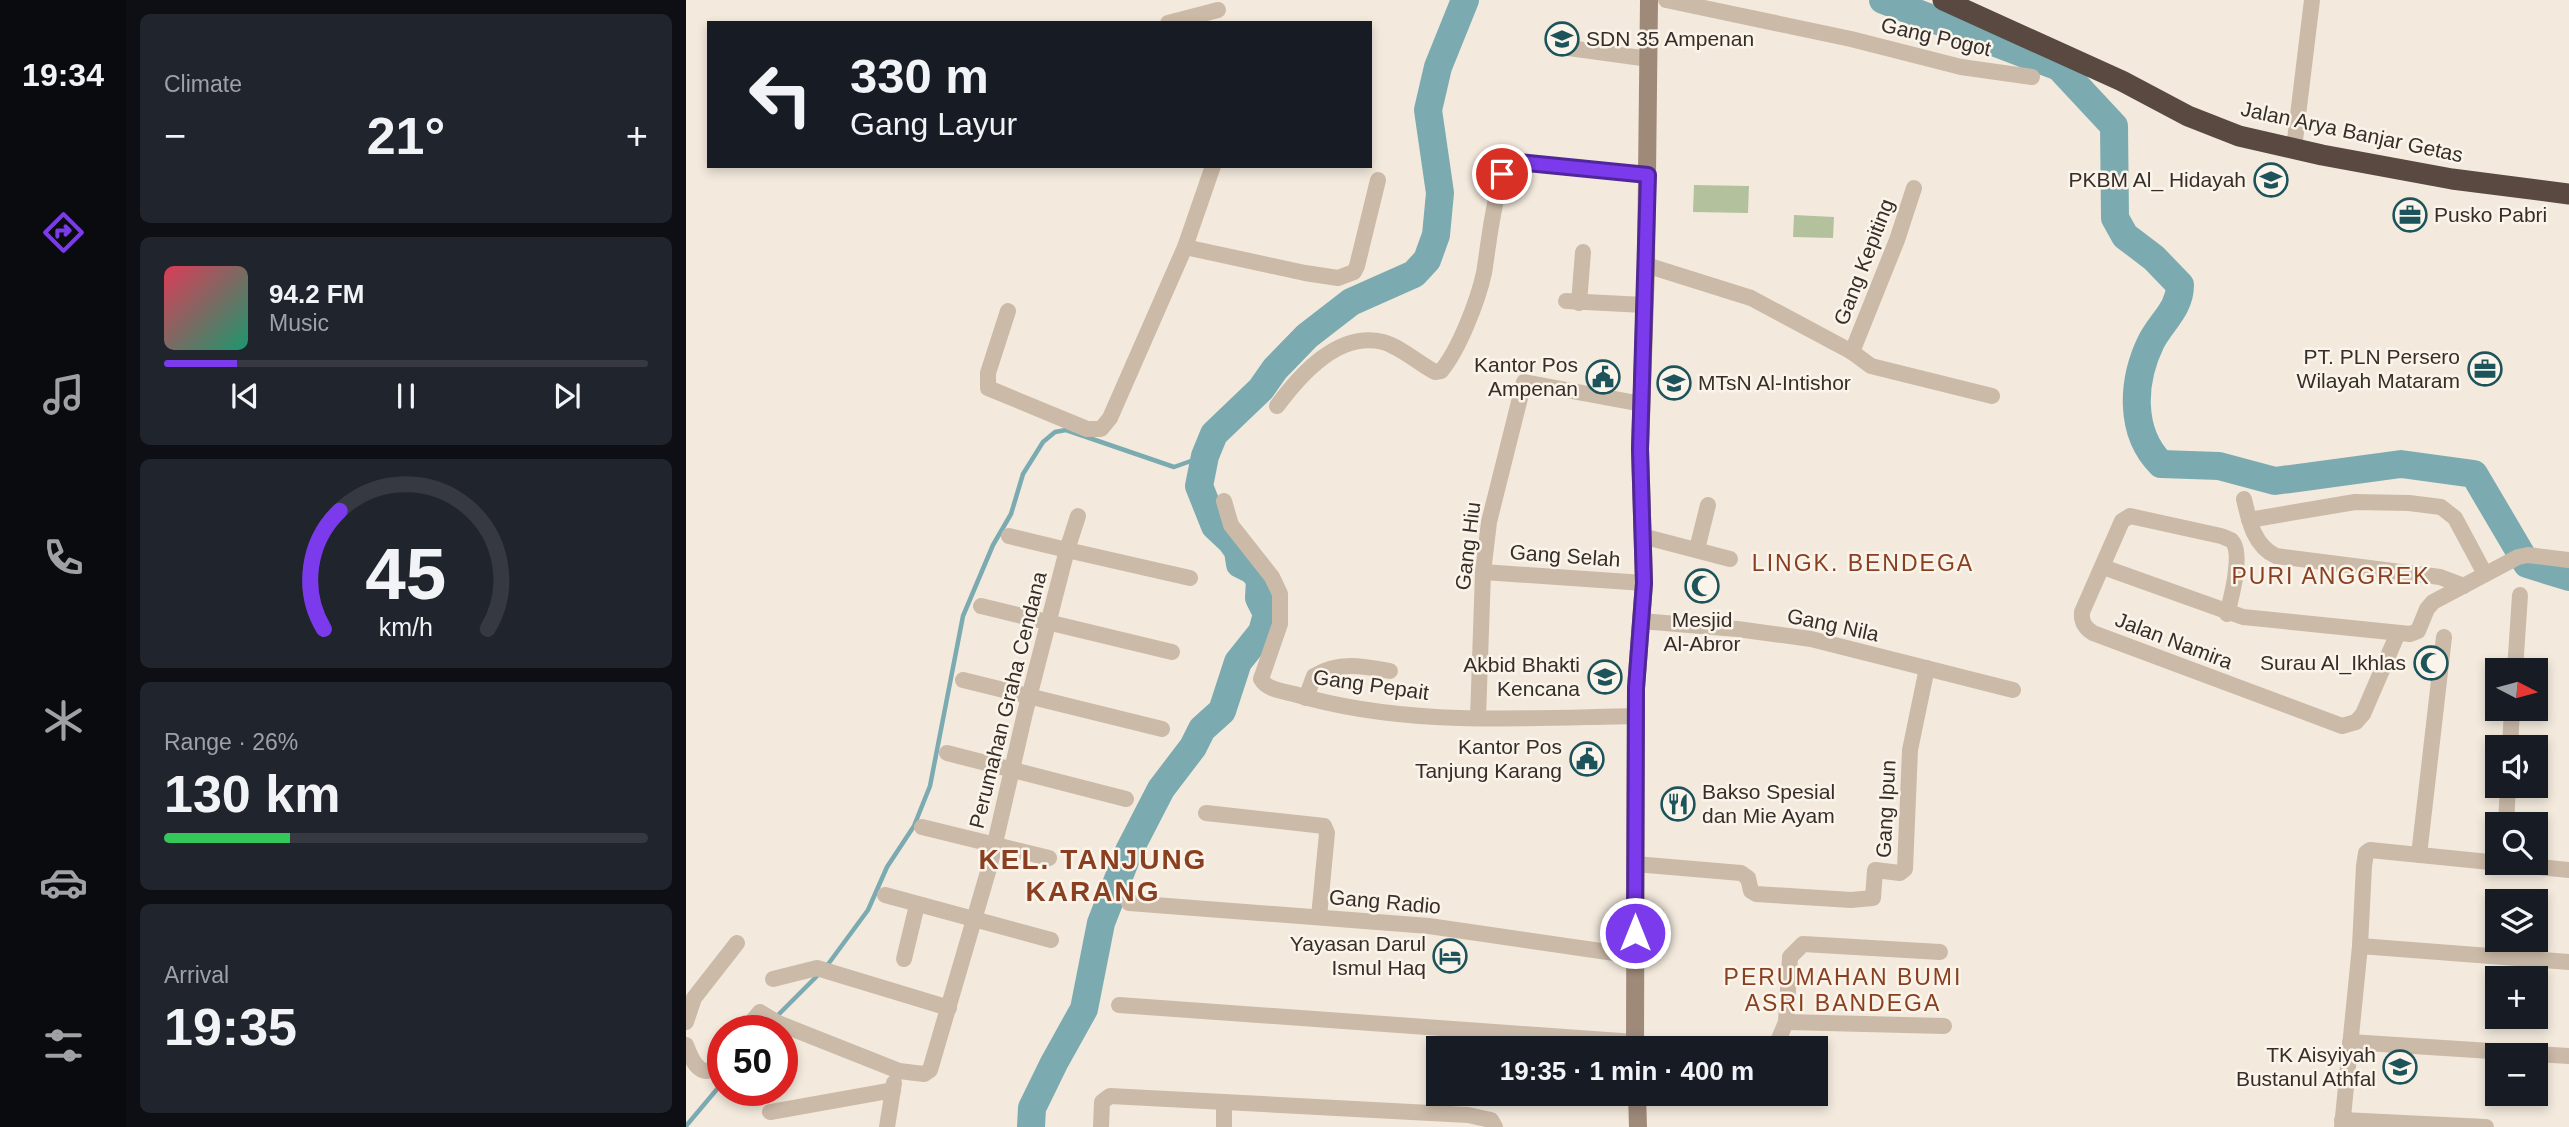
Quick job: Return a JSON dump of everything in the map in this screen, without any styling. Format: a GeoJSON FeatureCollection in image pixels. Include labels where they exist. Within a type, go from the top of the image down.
{"type":"FeatureCollection","features":[{"type":"Feature","properties":{"kind":"highway","name":"Jalan Arya Banjar Getas"},"geometry":{"type":"LineString","coordinates":[[1943,0],[2122,81],[2188,116],[2239,136],[2322,155],[2452,179],[2569,194]]}},
{"type":"Feature","properties":{"kind":"main road"},"geometry":{"type":"LineString","coordinates":[[1635,1036],[1636,716],[1644,583],[1642,404],[1649,0]]}},
{"type":"Feature","properties":{"kind":"main road"},"geometry":{"type":"LineString","coordinates":[[1637,1106],[1638,1127]]}},
{"type":"Feature","properties":{"kind":"street","name":"Gang Pogot"},"geometry":{"type":"LineString","coordinates":[[1666,0],[1851,39],[1961,67],[2032,78]]}},
{"type":"Feature","properties":{"kind":"street"},"geometry":{"type":"LineString","coordinates":[[2294,148],[2312,0]]}},
{"type":"Feature","properties":{"kind":"street"},"geometry":{"type":"LineString","coordinates":[[1176,21],[1218,11]]}},
{"type":"Feature","properties":{"kind":"street"},"geometry":{"type":"LineString","coordinates":[[1569,48],[1649,59]]}},
{"type":"Feature","properties":{"kind":"street"},"geometry":{"type":"LineString","coordinates":[[1277,406],[1322,357],[1346,345],[1359,342],[1369,340],[1388,344],[1435,372],[1441,372],[1465,327],[1478,294],[1500,178],[1510,164],[1518,162],[1648,175]]}},
{"type":"Feature","properties":{"kind":"street"},"geometry":{"type":"LineString","coordinates":[[1008,311],[988,373],[988,388],[1087,429],[1101,429],[1110,418],[1185,247],[1212,168]]}},
{"type":"Feature","properties":{"kind":"street"},"geometry":{"type":"LineString","coordinates":[[1185,247],[1305,273],[1338,278],[1347,276],[1354,272],[1357,266],[1378,180]]}},
{"type":"Feature","properties":{"kind":"street","name":"Gang Kepiting"},"geometry":{"type":"LineString","coordinates":[[1852,352],[1914,188]]}},
{"type":"Feature","properties":{"kind":"street"},"geometry":{"type":"LineString","coordinates":[[1583,252],[1572,302],[1644,305]]}},
{"type":"Feature","properties":{"kind":"street","name":"Gang Kepiting"},"geometry":{"type":"LineString","coordinates":[[1646,265],[1751,298],[1852,352],[1871,366],[1992,396]]}},
{"type":"Feature","properties":{"kind":"street","name":"Gang Hiu"},"geometry":{"type":"LineString","coordinates":[[1478,718],[1483,572],[1489,522],[1524,382],[1642,404]]}},
{"type":"Feature","properties":{"kind":"street"},"geometry":{"type":"LineString","coordinates":[[2244,499],[2249,520],[2260,545],[2276,556],[2440,577],[2464,586]]}},
{"type":"Feature","properties":{"kind":"street","name":"Gang Pepait"},"geometry":{"type":"LineString","coordinates":[[1224,501],[1231,525],[1272,577],[1280,594],[1280,624],[1262,681],[1269,687],[1306,698],[1371,710],[1478,718],[1636,716]]}},
{"type":"Feature","properties":{"kind":"street"},"geometry":{"type":"LineString","coordinates":[[2249,520],[2355,502],[2409,503],[2441,507],[2451,512],[2455,518],[2485,574]]}},
{"type":"Feature","properties":{"kind":"street"},"geometry":{"type":"LineString","coordinates":[[1697,549],[1708,505]]}},
{"type":"Feature","properties":{"kind":"street"},"geometry":{"type":"LineString","coordinates":[[1009,536],[1067,550],[1078,516]]}},
{"type":"Feature","properties":{"kind":"street"},"geometry":{"type":"LineString","coordinates":[[2227,614],[2237,556],[2234,543],[2221,536],[2130,516],[2122,521],[2103,567],[2227,614],[2398,632],[2416,632],[2430,605],[2521,556],[2569,560]]}},
{"type":"Feature","properties":{"kind":"street"},"geometry":{"type":"LineString","coordinates":[[1642,536],[1730,559]]}},
{"type":"Feature","properties":{"kind":"street","name":"Perumahan Graha Cendana"},"geometry":{"type":"LineString","coordinates":[[899,1071],[924,1074],[930,1070],[995,844],[1067,550],[1189,578]]}},
{"type":"Feature","properties":{"kind":"street","name":"Jalan Namira"},"geometry":{"type":"LineString","coordinates":[[2103,567],[2082,612],[2083,623],[2093,633],[2335,724],[2346,726],[2356,722],[2363,714],[2398,632]]}},
{"type":"Feature","properties":{"kind":"street","name":"Gang Selah"},"geometry":{"type":"LineString","coordinates":[[1483,572],[1644,583]]}},
{"type":"Feature","properties":{"kind":"street"},"geometry":{"type":"LineString","coordinates":[[2516,658],[2520,595]]}},
{"type":"Feature","properties":{"kind":"street"},"geometry":{"type":"LineString","coordinates":[[981,606],[1172,652]]}},
{"type":"Feature","properties":{"kind":"street","name":"Gang Nila"},"geometry":{"type":"LineString","coordinates":[[1642,621],[1737,629],[1811,639],[2013,690]]}},
{"type":"Feature","properties":{"kind":"street"},"geometry":{"type":"LineString","coordinates":[[2419,855],[2444,637]]}},
{"type":"Feature","properties":{"kind":"street"},"geometry":{"type":"LineString","coordinates":[[1306,698],[1314,676],[1339,665],[1390,671]]}},
{"type":"Feature","properties":{"kind":"street","name":"Gang Ipun"},"geometry":{"type":"LineString","coordinates":[[1635,864],[1741,873],[1748,878],[1751,891],[1756,894],[1851,900],[1873,898],[1873,872],[1876,869],[1900,873],[1905,869],[1910,750],[1927,668]]}},
{"type":"Feature","properties":{"kind":"street"},"geometry":{"type":"LineString","coordinates":[[963,680],[1162,729]]}},
{"type":"Feature","properties":{"kind":"street"},"geometry":{"type":"LineString","coordinates":[[947,753],[1126,799]]}},
{"type":"Feature","properties":{"kind":"street"},"geometry":{"type":"LineString","coordinates":[[1206,813],[1324,826],[1327,833],[1319,917]]}},
{"type":"Feature","properties":{"kind":"street"},"geometry":{"type":"LineString","coordinates":[[922,827],[1049,858]]}},
{"type":"Feature","properties":{"kind":"street"},"geometry":{"type":"LineString","coordinates":[[2485,861],[2373,849],[2367,852],[2368,947],[2350,1042],[2342,1123],[2486,1127]]}},
{"type":"Feature","properties":{"kind":"street"},"geometry":{"type":"LineString","coordinates":[[2548,868],[2569,870]]}},
{"type":"Feature","properties":{"kind":"street"},"geometry":{"type":"LineString","coordinates":[[885,895],[1051,940]]}},
{"type":"Feature","properties":{"kind":"street","name":"Gang Radio"},"geometry":{"type":"LineString","coordinates":[[1129,904],[1429,926],[1635,956]]}},
{"type":"Feature","properties":{"kind":"street"},"geometry":{"type":"LineString","coordinates":[[904,959],[917,905]]}},
{"type":"Feature","properties":{"kind":"street"},"geometry":{"type":"LineString","coordinates":[[686,1022],[694,998],[737,943]]}},
{"type":"Feature","properties":{"kind":"street"},"geometry":{"type":"LineString","coordinates":[[1780,1036],[1786,1022],[1789,961],[1794,951],[1803,944],[1940,951]]}},
{"type":"Feature","properties":{"kind":"street"},"geometry":{"type":"LineString","coordinates":[[2368,947],[2569,962]]}},
{"type":"Feature","properties":{"kind":"street"},"geometry":{"type":"LineString","coordinates":[[773,979],[824,970],[949,1008]]}},
{"type":"Feature","properties":{"kind":"street"},"geometry":{"type":"LineString","coordinates":[[1119,1005],[1519,1036]]}},
{"type":"Feature","properties":{"kind":"street"},"geometry":{"type":"LineString","coordinates":[[1786,1022],[1944,1026]]}},
{"type":"Feature","properties":{"kind":"street"},"geometry":{"type":"LineString","coordinates":[[798,1029],[899,1071],[895,1078],[887,1127]]}},
{"type":"Feature","properties":{"kind":"street"},"geometry":{"type":"LineString","coordinates":[[2350,1042],[2569,1056]]}},
{"type":"Feature","properties":{"kind":"street"},"geometry":{"type":"LineString","coordinates":[[686,1045],[693,1064],[707,1070]]}},
{"type":"Feature","properties":{"kind":"street"},"geometry":{"type":"LineString","coordinates":[[770,1112],[893,1090]]}},
{"type":"Feature","properties":{"kind":"street"},"geometry":{"type":"LineString","coordinates":[[1101,1127],[1101,1103],[1109,1096],[1468,1115],[1492,1120],[1495,1127]]}},
{"type":"Feature","properties":{"kind":"street"},"geometry":{"type":"LineString","coordinates":[[1224,1102],[1224,1127]]}},
{"type":"Feature","properties":{"kind":"green space"},"geometry":{"type":"Polygon","coordinates":[[[1694,185],[1749,186],[1748,213],[1693,212],[1694,185]]]}},
{"type":"Feature","properties":{"kind":"green space"},"geometry":{"type":"Polygon","coordinates":[[[1794,215],[1834,217],[1833,238],[1793,237],[1794,215]]]}},
{"type":"Feature","properties":{"kind":"waterway"},"geometry":{"type":"LineString","coordinates":[[1031,1127],[1032,1108],[1084,1009],[1101,923],[1129,851],[1161,789],[1193,747],[1202,729],[1222,711],[1238,662],[1262,632],[1267,614],[1259,598],[1260,579],[1252,570],[1240,564],[1238,551],[1215,526],[1199,486],[1205,456],[1214,434],[1261,389],[1275,369],[1307,336],[1351,302],[1414,274],[1427,260],[1436,235],[1440,193],[1428,110],[1438,67],[1465,0]]}},
{"type":"Feature","properties":{"kind":"waterway"},"geometry":{"type":"LineString","coordinates":[[1883,0],[2059,67],[2114,126],[2115,218],[2125,236],[2154,258],[2180,285],[2177,301],[2151,342],[2137,389],[2137,406],[2143,437],[2161,464],[2219,466],[2275,481],[2401,464],[2474,474],[2527,564],[2569,577]]}},
{"type":"Feature","properties":{"kind":"waterway"},"geometry":{"type":"LineString","coordinates":[[826,967],[868,910],[887,867],[914,826],[930,786],[963,616],[993,545],[1011,514],[1023,474],[1043,442],[1055,432],[1066,430],[1174,467],[1205,456]]}},
{"type":"Feature","properties":{"kind":"waterway"},"geometry":{"type":"LineString","coordinates":[[778,1015],[820,973]]}},
{"type":"Feature","properties":{"kind":"waterway"},"geometry":{"type":"LineString","coordinates":[[686,1126],[707,1101]]}},
{"type":"Feature","properties":{"kind":"place","name":"SDN 35 Ampenan"},"geometry":{"type":"Point","coordinates":[1562,39]}},
{"type":"Feature","properties":{"kind":"place","name":"PKBM Al_ Hidayah"},"geometry":{"type":"Point","coordinates":[2271,180]}},
{"type":"Feature","properties":{"kind":"place","name":"Pusko Pabri"},"geometry":{"type":"Point","coordinates":[2410,215]}},
{"type":"Feature","properties":{"kind":"place","name":"PT. PLN Persero Wilayah Mataram"},"geometry":{"type":"Point","coordinates":[2485,369]}},
{"type":"Feature","properties":{"kind":"place","name":"Kantor Pos Ampenan"},"geometry":{"type":"Point","coordinates":[1603,377]}},
{"type":"Feature","properties":{"kind":"place","name":"MTsN Al-Intishor"},"geometry":{"type":"Point","coordinates":[1674,383]}},
{"type":"Feature","properties":{"kind":"place","name":"Mesjid Al-Abror"},"geometry":{"type":"Point","coordinates":[1702,586]}},
{"type":"Feature","properties":{"kind":"place","name":"Surau Al_Ikhlas"},"geometry":{"type":"Point","coordinates":[2431,663]}},
{"type":"Feature","properties":{"kind":"place","name":"Akbid Bhakti Kencana"},"geometry":{"type":"Point","coordinates":[1605,677]}},
{"type":"Feature","properties":{"kind":"place","name":"Kantor Pos Tanjung Karang"},"geometry":{"type":"Point","coordinates":[1587,759]}},
{"type":"Feature","properties":{"kind":"place","name":"Bakso Spesial dan Mie Ayam"},"geometry":{"type":"Point","coordinates":[1678,804]}},
{"type":"Feature","properties":{"kind":"place","name":"Yayasan Darul Ismul Haq"},"geometry":{"type":"Point","coordinates":[1450,956]}},
{"type":"Feature","properties":{"kind":"place","name":"TK Aisyiyah Bustanul Athfal"},"geometry":{"type":"Point","coordinates":[2400,1067]}},
{"type":"Feature","properties":{"kind":"district","name":"LINGK. BENDEGA"},"geometry":{"type":"Point","coordinates":[1863,563]}},
{"type":"Feature","properties":{"kind":"district","name":"PURI ANGGREK"},"geometry":{"type":"Point","coordinates":[2331,576]}},
{"type":"Feature","properties":{"kind":"district","name":"KEL. TANJUNG KARANG"},"geometry":{"type":"Point","coordinates":[1093,875]}},
{"type":"Feature","properties":{"kind":"district","name":"PERUMAHAN BUMI ASRI BANDEGA"},"geometry":{"type":"Point","coordinates":[1843,990]}},
{"type":"Feature","properties":{"kind":"route"},"geometry":{"type":"LineString","coordinates":[[1502,174],[1510,164],[1518,162],[1648,175],[1640,449],[1644,583],[1636,688],[1635,933]]}}]}
